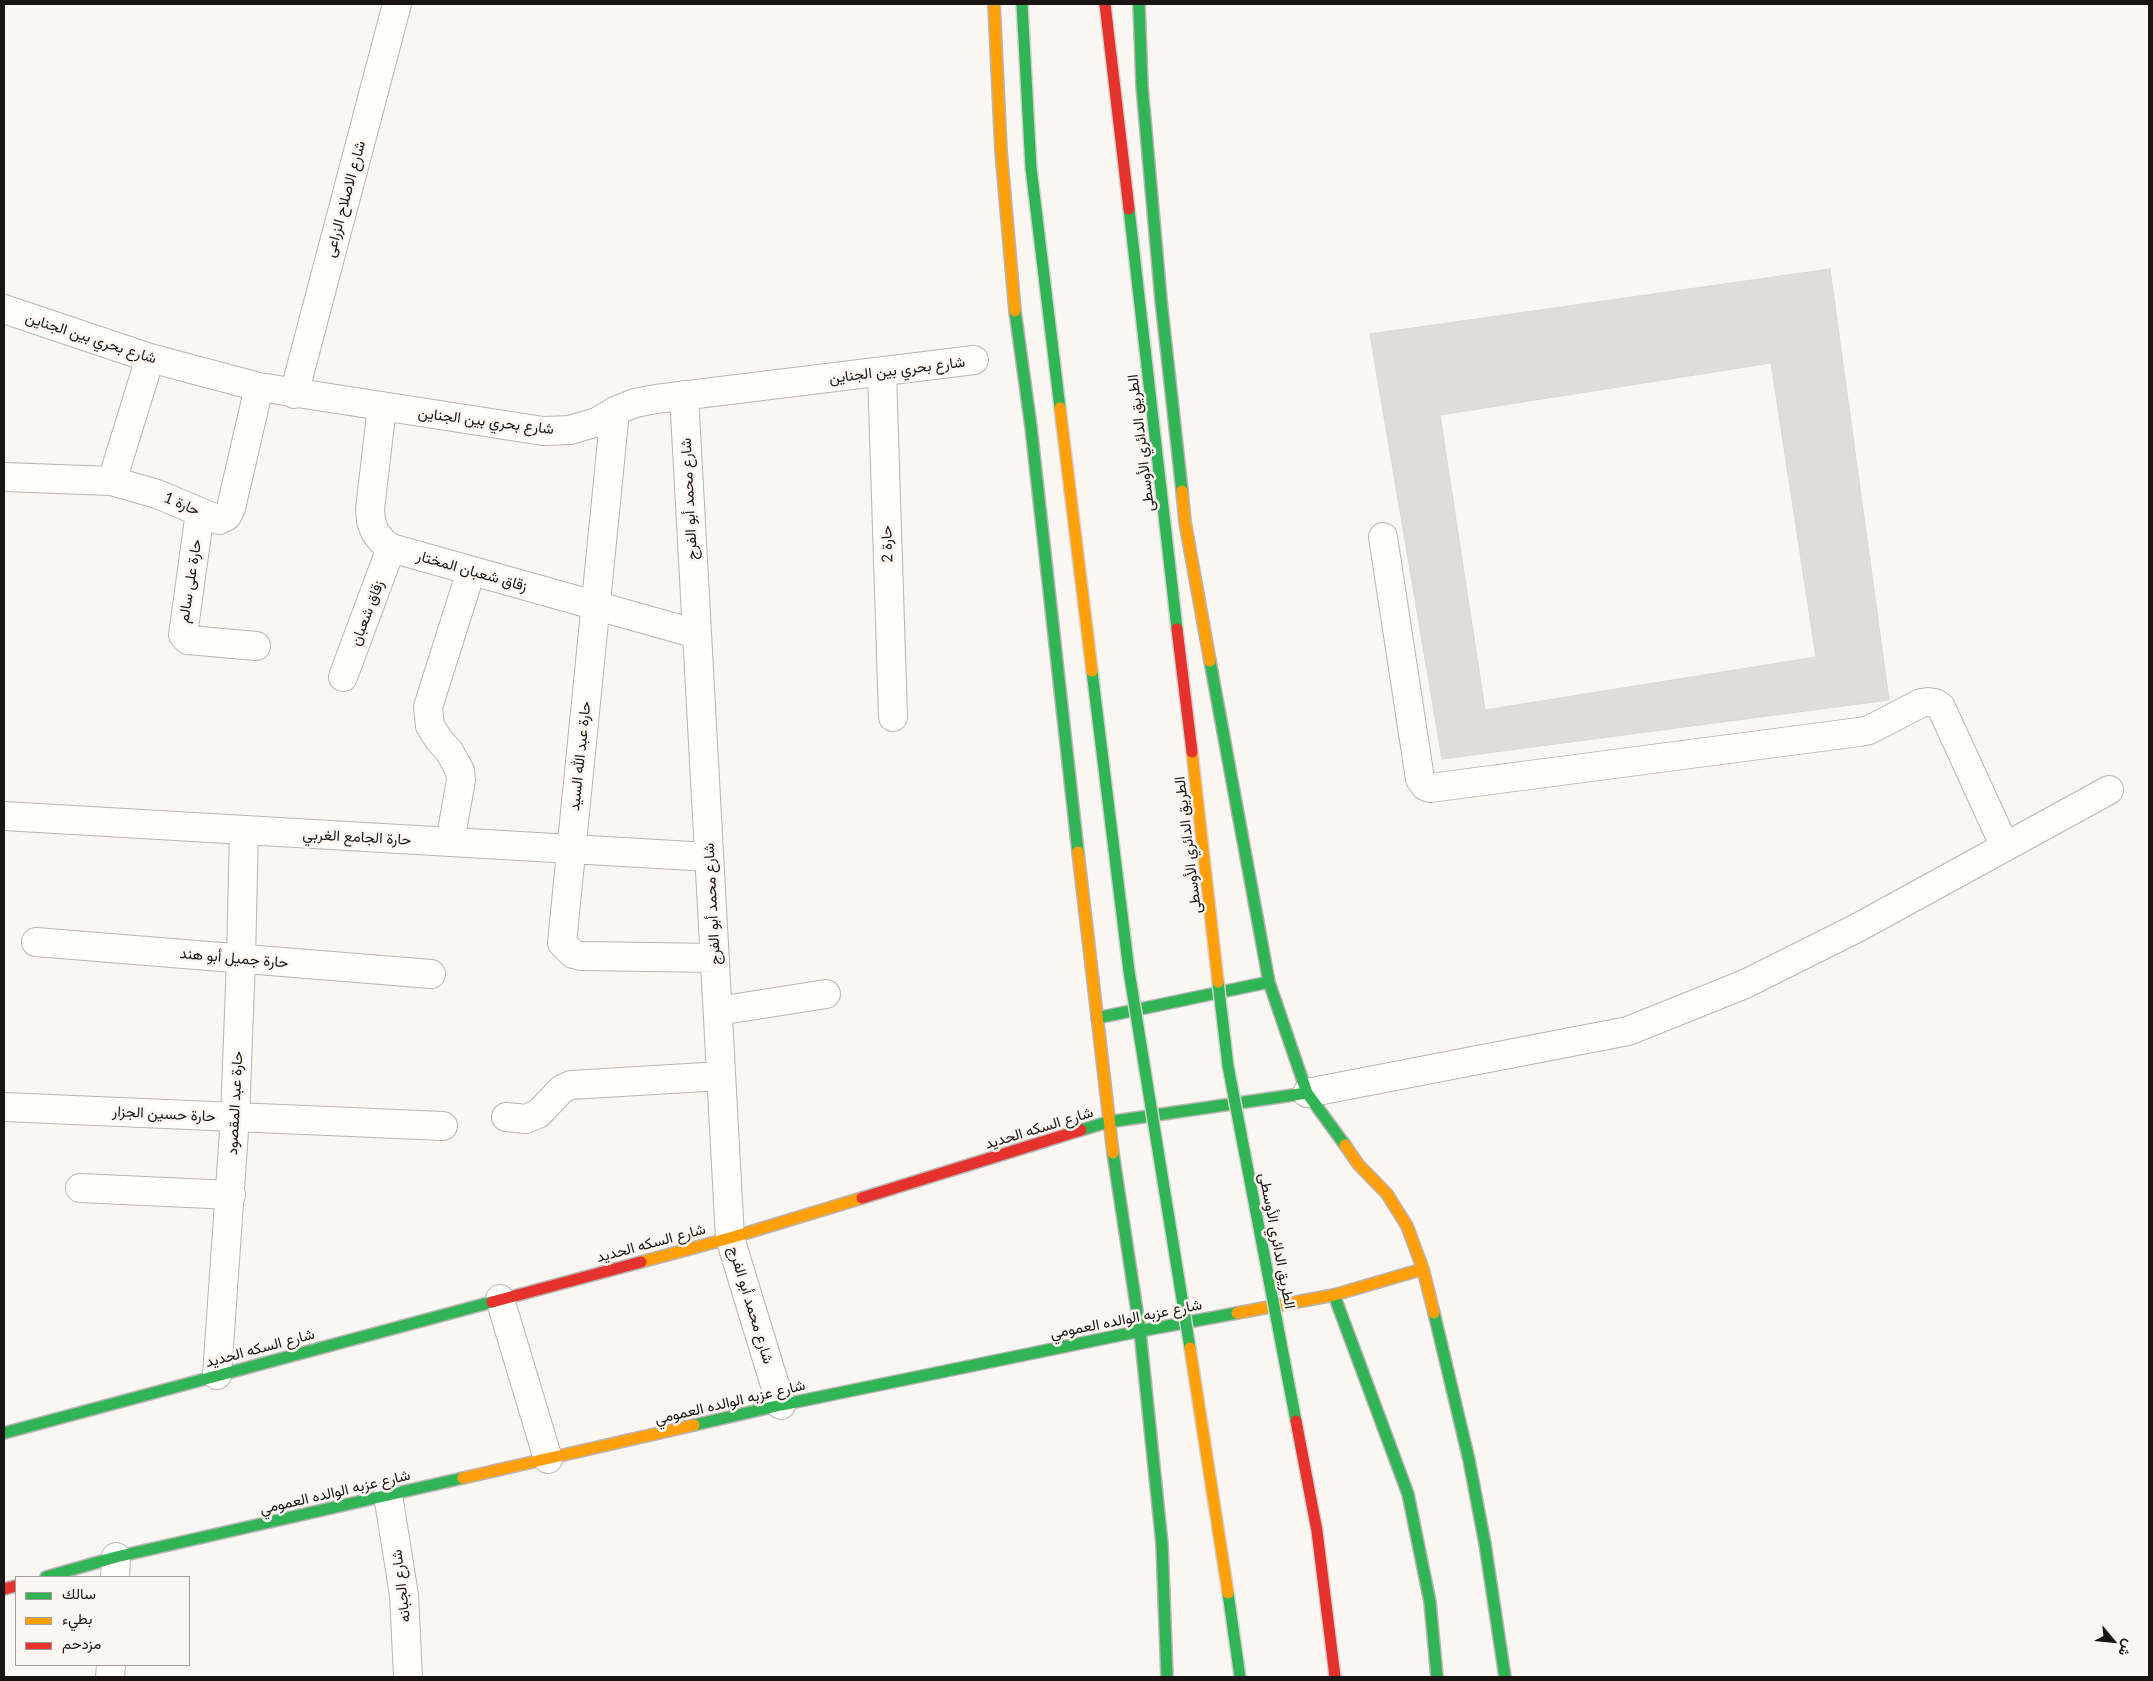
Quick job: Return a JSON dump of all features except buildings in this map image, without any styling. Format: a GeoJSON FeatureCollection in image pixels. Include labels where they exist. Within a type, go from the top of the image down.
{"type":"FeatureCollection","features":[{"type":"Feature","properties":{"kind":"main road"},"geometry":{"type":"LineString","coordinates":[[994,4],[1001,151],[1012,289],[1031,427],[1108,1122],[1140,1331],[1162,1544],[1167,1677]]}},
{"type":"Feature","properties":{"kind":"main road"},"geometry":{"type":"LineString","coordinates":[[1022,4],[1031,168],[1129,971],[1222,1546],[1240,1677]]}},
{"type":"Feature","properties":{"kind":"main road","name":"الطريق الدائري الأوسطى"},"geometry":{"type":"LineString","coordinates":[[1105,4],[1228,1066],[1317,1532],[1335,1677]]}},
{"type":"Feature","properties":{"kind":"main road"},"geometry":{"type":"LineString","coordinates":[[1139,4],[1142,86],[1153,212],[1185,522],[1269,982],[1307,1093],[1358,1164],[1387,1194],[1407,1226],[1423,1269],[1469,1460],[1485,1544],[1505,1677]]}},
{"type":"Feature","properties":{"kind":"main road"},"geometry":{"type":"LineString","coordinates":[[1097,1018],[1269,982]]}},
{"type":"Feature","properties":{"kind":"main road","name":"شارع السكه الحديد"},"geometry":{"type":"LineString","coordinates":[[4,1433],[730,1238],[1108,1122],[1307,1093]]}},
{"type":"Feature","properties":{"kind":"main road","name":"شارع عزبه الوالده العمومي"},"geometry":{"type":"LineString","coordinates":[[53,1576],[116,1567],[388,1495],[781,1404],[1140,1331],[1334,1295],[1423,1269]]}},
{"type":"Feature","properties":{"kind":"main road"},"geometry":{"type":"LineString","coordinates":[[1334,1295],[1408,1494],[1430,1602],[1437,1677]]}},
{"type":"Feature","properties":{"kind":"street","name":"شارع الاصلاح الزراعى"},"geometry":{"type":"LineString","coordinates":[[294,394],[397,4]]}},
{"type":"Feature","properties":{"kind":"street","name":"شارع بحري بين الجناين"},"geometry":{"type":"LineString","coordinates":[[6,317],[259,387],[294,394],[543,431],[570,430],[597,422],[615,411],[635,403],[684,395],[974,360]]}},
{"type":"Feature","properties":{"kind":"street"},"geometry":{"type":"LineString","coordinates":[[112,481],[150,358]]}},
{"type":"Feature","properties":{"kind":"street","name":"حارة 2"},"geometry":{"type":"LineString","coordinates":[[882,372],[893,717]]}},
{"type":"Feature","properties":{"kind":"street","name":"حارة 1"},"geometry":{"type":"LineString","coordinates":[[4,477],[112,481],[157,494],[219,520],[230,512],[259,387]]}},
{"type":"Feature","properties":{"kind":"street","name":"شارع محمد أبو الفرج"},"geometry":{"type":"LineString","coordinates":[[684,395],[730,1238],[781,1404]]}},
{"type":"Feature","properties":{"kind":"street"},"geometry":{"type":"LineString","coordinates":[[382,407],[370,521],[382,541],[391,548]]}},
{"type":"Feature","properties":{"kind":"street","name":"حارة عبد الله السيد"},"geometry":{"type":"LineString","coordinates":[[615,411],[562,944],[573,954],[581,956],[714,958]]}},
{"type":"Feature","properties":{"kind":"street","name":"حارة على سالم"},"geometry":{"type":"LineString","coordinates":[[200,512],[182,633],[188,640],[256,646]]}},
{"type":"Feature","properties":{"kind":"street"},"geometry":{"type":"LineString","coordinates":[[1383,537],[1420,779],[1430,788],[1859,732],[1869,730],[1921,703],[1928,702],[1935,703],[1941,707],[2005,847]]}},
{"type":"Feature","properties":{"kind":"street","name":"زقاق شعبان المختار"},"geometry":{"type":"LineString","coordinates":[[391,548],[697,634]]}},
{"type":"Feature","properties":{"kind":"street","name":"زقاق شعبان"},"geometry":{"type":"LineString","coordinates":[[343,677],[391,548]]}},
{"type":"Feature","properties":{"kind":"street"},"geometry":{"type":"LineString","coordinates":[[450,842],[461,780],[460,771],[449,751],[430,726],[428,707],[471,571]]}},
{"type":"Feature","properties":{"kind":"street"},"geometry":{"type":"LineString","coordinates":[[1307,1093],[1628,1031],[1745,984],[1856,928],[2109,790]]}},
{"type":"Feature","properties":{"kind":"street","name":"حارة الجامع الغربي"},"geometry":{"type":"LineString","coordinates":[[4,816],[710,858]]}},
{"type":"Feature","properties":{"kind":"street","name":"حارة عبد المقصود"},"geometry":{"type":"LineString","coordinates":[[217,1375],[235,1117],[242,959],[244,830]]}},
{"type":"Feature","properties":{"kind":"street","name":"حارة جميل أبو هند"},"geometry":{"type":"LineString","coordinates":[[36,942],[431,974]]}},
{"type":"Feature","properties":{"kind":"street"},"geometry":{"type":"LineString","coordinates":[[718,1012],[826,994]]}},
{"type":"Feature","properties":{"kind":"street"},"geometry":{"type":"LineString","coordinates":[[506,1118],[526,1119],[538,1114],[562,1088],[570,1085],[721,1076]]}},
{"type":"Feature","properties":{"kind":"street","name":"حارة حسين الجزار"},"geometry":{"type":"LineString","coordinates":[[4,1107],[443,1126]]}},
{"type":"Feature","properties":{"kind":"street"},"geometry":{"type":"LineString","coordinates":[[80,1188],[231,1195]]}},
{"type":"Feature","properties":{"kind":"street"},"geometry":{"type":"LineString","coordinates":[[500,1299],[548,1459]]}},
{"type":"Feature","properties":{"kind":"street","name":"شارع الجبانه"},"geometry":{"type":"LineString","coordinates":[[388,1495],[404,1595],[408,1677]]}},
{"type":"Feature","properties":{"kind":"traffic: fast"},"geometry":{"type":"LineString","coordinates":[[1022,4],[1031,168],[1060,408]]}},
{"type":"Feature","properties":{"kind":"traffic: fast"},"geometry":{"type":"LineString","coordinates":[[1139,4],[1142,86],[1161,300],[1182,491]]}},
{"type":"Feature","properties":{"kind":"traffic: fast"},"geometry":{"type":"LineString","coordinates":[[1129,209],[1177,629]]}},
{"type":"Feature","properties":{"kind":"traffic: fast"},"geometry":{"type":"LineString","coordinates":[[1015,311],[1031,427],[1078,852]]}},
{"type":"Feature","properties":{"kind":"traffic: fast"},"geometry":{"type":"LineString","coordinates":[[1210,661],[1269,982],[1307,1093],[1345,1145]]}},
{"type":"Feature","properties":{"kind":"traffic: fast"},"geometry":{"type":"LineString","coordinates":[[1092,671],[1129,971],[1190,1348]]}},
{"type":"Feature","properties":{"kind":"traffic: fast"},"geometry":{"type":"LineString","coordinates":[[1218,982],[1228,1066],[1296,1421]]}},
{"type":"Feature","properties":{"kind":"traffic: fast"},"geometry":{"type":"LineString","coordinates":[[1097,1018],[1269,982]]}},
{"type":"Feature","properties":{"kind":"traffic: fast"},"geometry":{"type":"LineString","coordinates":[[1081,1130],[1108,1122],[1307,1093]]}},
{"type":"Feature","properties":{"kind":"traffic: fast"},"geometry":{"type":"LineString","coordinates":[[1113,1153],[1140,1331],[1162,1544],[1167,1677]]}},
{"type":"Feature","properties":{"kind":"traffic: fast"},"geometry":{"type":"LineString","coordinates":[[1334,1295],[1408,1494],[1430,1602],[1437,1677]]}},
{"type":"Feature","properties":{"kind":"traffic: fast"},"geometry":{"type":"LineString","coordinates":[[4,1433],[492,1302]]}},
{"type":"Feature","properties":{"kind":"traffic: fast"},"geometry":{"type":"LineString","coordinates":[[694,1425],[781,1405],[1140,1331],[1237,1313]]}},
{"type":"Feature","properties":{"kind":"traffic: fast"},"geometry":{"type":"LineString","coordinates":[[1434,1313],[1469,1460],[1485,1544],[1505,1677]]}},
{"type":"Feature","properties":{"kind":"traffic: fast"},"geometry":{"type":"LineString","coordinates":[[50,1576],[116,1557],[463,1478]]}},
{"type":"Feature","properties":{"kind":"traffic: fast"},"geometry":{"type":"LineString","coordinates":[[1228,1593],[1240,1677]]}},
{"type":"Feature","properties":{"kind":"traffic: slow"},"geometry":{"type":"LineString","coordinates":[[994,4],[1001,151],[1015,311]]}},
{"type":"Feature","properties":{"kind":"traffic: slow"},"geometry":{"type":"LineString","coordinates":[[1060,408],[1092,671]]}},
{"type":"Feature","properties":{"kind":"traffic: slow"},"geometry":{"type":"LineString","coordinates":[[1182,491],[1185,522],[1210,661]]}},
{"type":"Feature","properties":{"kind":"traffic: slow"},"geometry":{"type":"LineString","coordinates":[[1192,752],[1218,982]]}},
{"type":"Feature","properties":{"kind":"traffic: slow"},"geometry":{"type":"LineString","coordinates":[[1078,852],[1113,1153]]}},
{"type":"Feature","properties":{"kind":"traffic: slow"},"geometry":{"type":"LineString","coordinates":[[1345,1145],[1358,1164],[1387,1194],[1407,1226],[1423,1269],[1434,1313]]}},
{"type":"Feature","properties":{"kind":"traffic: slow"},"geometry":{"type":"LineString","coordinates":[[641,1262],[730,1238],[862,1198]]}},
{"type":"Feature","properties":{"kind":"traffic: slow"},"geometry":{"type":"LineString","coordinates":[[1237,1313],[1334,1295],[1423,1269]]}},
{"type":"Feature","properties":{"kind":"traffic: slow"},"geometry":{"type":"LineString","coordinates":[[1190,1348],[1228,1593]]}},
{"type":"Feature","properties":{"kind":"traffic: slow"},"geometry":{"type":"LineString","coordinates":[[463,1478],[694,1425]]}},
{"type":"Feature","properties":{"kind":"traffic: jam"},"geometry":{"type":"LineString","coordinates":[[1105,4],[1129,209]]}},
{"type":"Feature","properties":{"kind":"traffic: jam"},"geometry":{"type":"LineString","coordinates":[[1177,629],[1192,752]]}},
{"type":"Feature","properties":{"kind":"traffic: jam"},"geometry":{"type":"LineString","coordinates":[[862,1198],[1081,1130]]}},
{"type":"Feature","properties":{"kind":"traffic: jam"},"geometry":{"type":"LineString","coordinates":[[492,1302],[641,1262]]}},
{"type":"Feature","properties":{"kind":"traffic: jam"},"geometry":{"type":"LineString","coordinates":[[1296,1421],[1317,1531],[1335,1677]]}},
{"type":"Feature","properties":{"kind":"traffic: jam"},"geometry":{"type":"LineString","coordinates":[[4,1589],[15,1586]]}}]}
